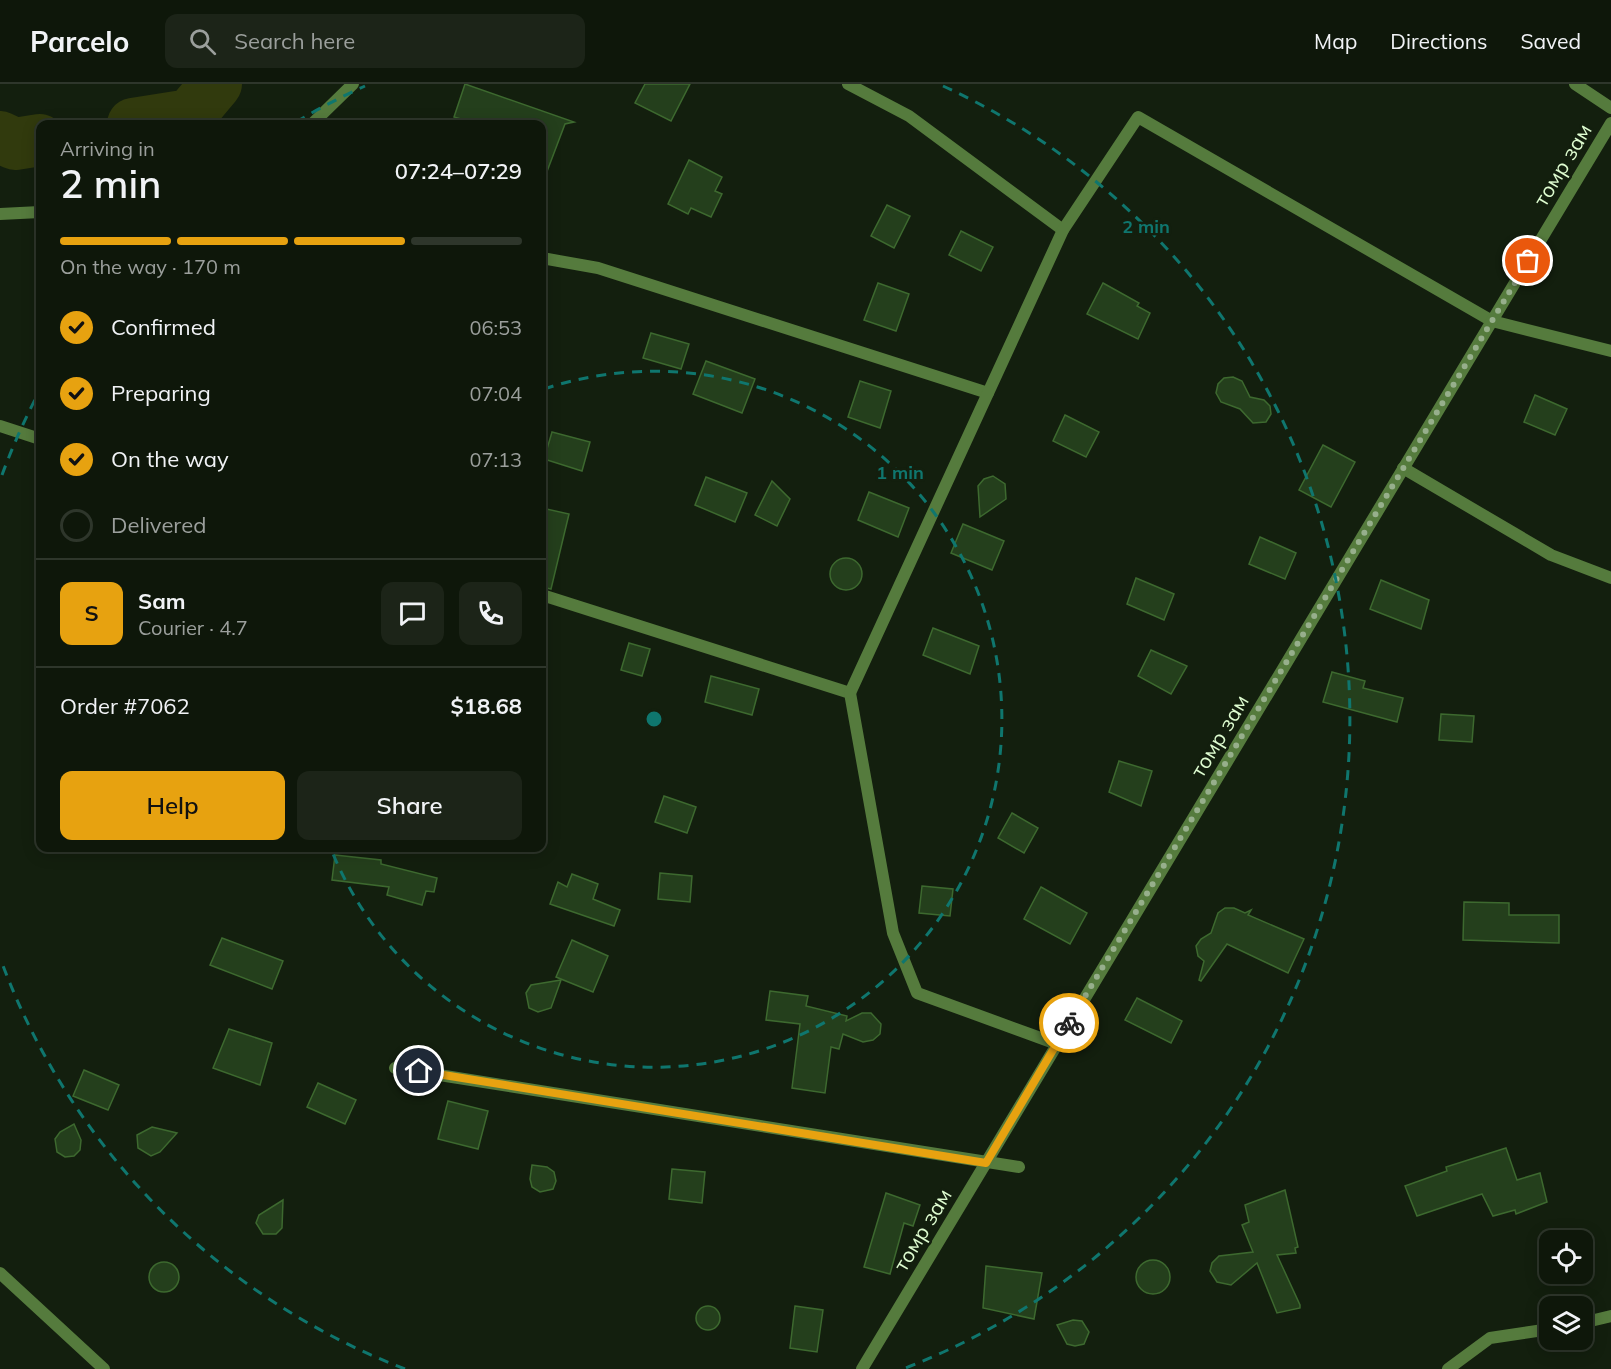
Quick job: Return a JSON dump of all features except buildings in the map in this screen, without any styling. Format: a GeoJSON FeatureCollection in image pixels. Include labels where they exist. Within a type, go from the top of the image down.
{"type":"FeatureCollection","features":[{"type":"Feature","properties":{"kind":"street"},"geometry":{"type":"LineString","coordinates":[[316,120],[353,84]]}},
{"type":"Feature","properties":{"kind":"street"},"geometry":{"type":"LineString","coordinates":[[848,84],[909,116],[1063,230]]}},
{"type":"Feature","properties":{"kind":"street"},"geometry":{"type":"LineString","coordinates":[[1575,84],[1611,108]]}},
{"type":"Feature","properties":{"kind":"street"},"geometry":{"type":"LineString","coordinates":[[1057,1044],[917,993],[893,933],[866,799],[850,693],[1063,230],[1138,117],[1492,321],[1611,351]]}},
{"type":"Feature","properties":{"kind":"street","name":"томр зам"},"geometry":{"type":"LineString","coordinates":[[862,1369],[1611,123]]}},
{"type":"Feature","properties":{"kind":"street"},"geometry":{"type":"LineString","coordinates":[[0,214],[36,212]]}},
{"type":"Feature","properties":{"kind":"street"},"geometry":{"type":"LineString","coordinates":[[546,259],[598,268],[988,393]]}},
{"type":"Feature","properties":{"kind":"street"},"geometry":{"type":"LineString","coordinates":[[0,426],[36,438]]}},
{"type":"Feature","properties":{"kind":"street"},"geometry":{"type":"LineString","coordinates":[[1404,468],[1551,555],[1611,578]]}},
{"type":"Feature","properties":{"kind":"street"},"geometry":{"type":"LineString","coordinates":[[546,596],[850,693]]}},
{"type":"Feature","properties":{"kind":"street"},"geometry":{"type":"LineString","coordinates":[[395,1068],[1019,1167]]}},
{"type":"Feature","properties":{"kind":"street"},"geometry":{"type":"LineString","coordinates":[[0,1273],[104,1369]]}},
{"type":"Feature","properties":{"kind":"street"},"geometry":{"type":"LineString","coordinates":[[1593,1320],[1611,1316]]}},
{"type":"Feature","properties":{"kind":"street"},"geometry":{"type":"LineString","coordinates":[[1448,1369],[1490,1338],[1539,1331]]}},
{"type":"Feature","properties":{"kind":"waterway"},"geometry":{"type":"LineString","coordinates":[[158,120],[190,115],[216,84]]}},
{"type":"Feature","properties":{"kind":"waterway"},"geometry":{"type":"LineString","coordinates":[[0,137],[15,144],[36,141]]}},
{"type":"Feature","properties":{"kind":"way so far"},"geometry":{"type":"LineString","coordinates":[[1069,1023],[1528,261]]}},
{"type":"Feature","properties":{"kind":"route"},"geometry":{"type":"LineString","coordinates":[[419,1071],[986,1163],[1069,1023]]}}]}
